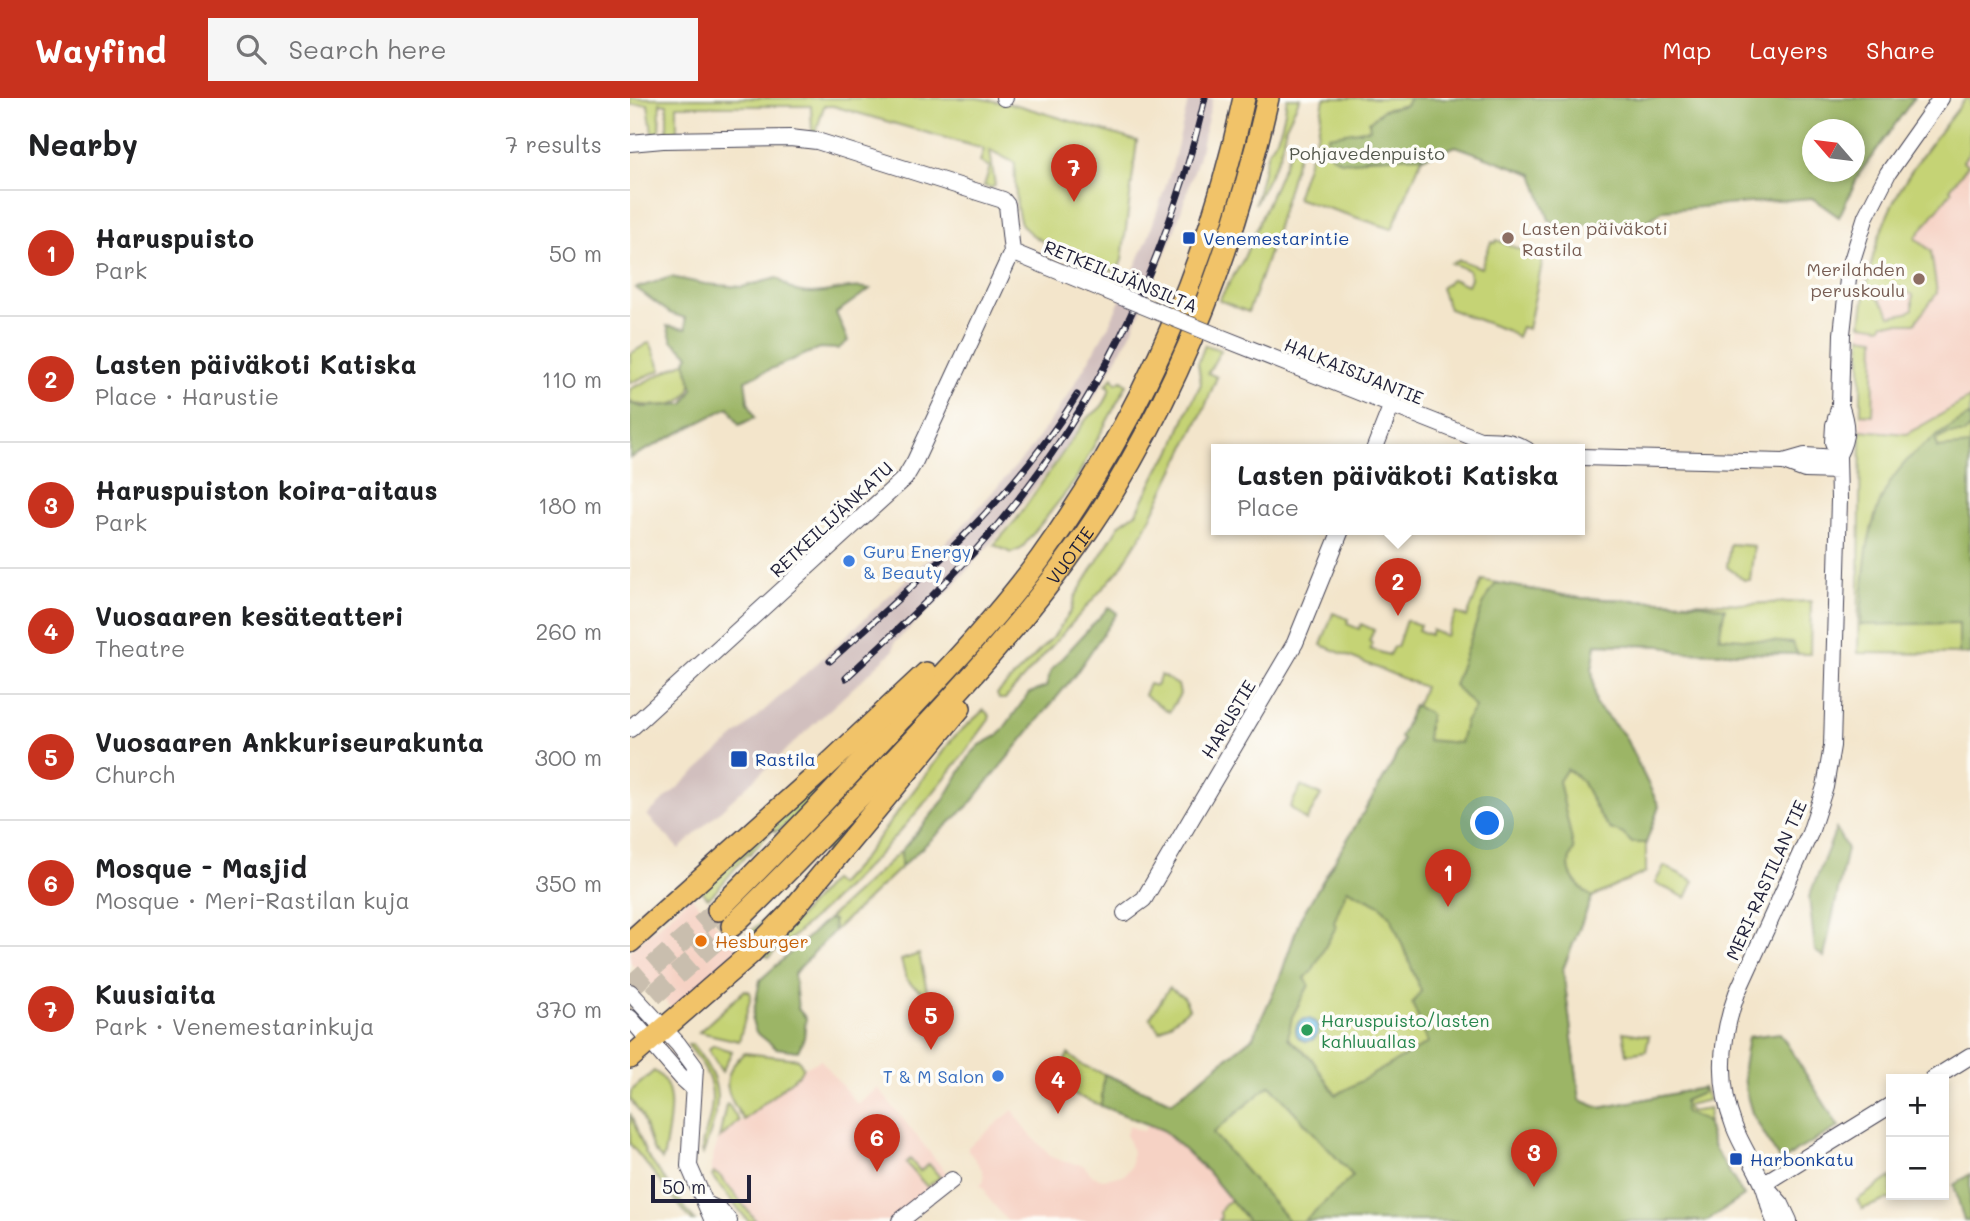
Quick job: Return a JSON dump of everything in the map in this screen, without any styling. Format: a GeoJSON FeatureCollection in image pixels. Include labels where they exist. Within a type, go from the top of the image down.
{"type":"FeatureCollection","features":[{"type":"Feature","properties":{"kind":"main road","name":"VUOTIE"},"geometry":{"type":"LineString","coordinates":[[718,910],[960,656],[1015,591],[1085,492],[1133,408],[1189,285],[1214,216],[1244,98]]}},
{"type":"Feature","properties":{"kind":"main road","name":"VUOTIE"},"geometry":{"type":"LineString","coordinates":[[732,926],[908,746],[1024,618],[1114,489],[1178,372],[1209,299],[1247,187],[1268,98]]}},
{"type":"Feature","properties":{"kind":"main road"},"geometry":{"type":"LineString","coordinates":[[630,942],[818,774],[1015,591]]}},
{"type":"Feature","properties":{"kind":"main road"},"geometry":{"type":"LineString","coordinates":[[630,1058],[750,954],[790,913],[959,710],[1024,618]]}},
{"type":"Feature","properties":{"kind":"street","name":"MERI-RASTILAN TIE"},"geometry":{"type":"LineString","coordinates":[[1775,1221],[1763,1184],[1730,1114],[1724,1086],[1723,1046],[1729,1015],[1737,993],[1801,856],[1825,787],[1834,720],[1837,456],[1834,425],[1840,405],[1845,289],[1859,235],[1888,173],[1941,98]]}},
{"type":"Feature","properties":{"kind":"street"},"geometry":{"type":"LineString","coordinates":[[630,144],[663,140],[812,140],[1000,198],[1007,205],[1012,252]]}},
{"type":"Feature","properties":{"kind":"street","name":"RETKEILIJÄNSILTA"},"geometry":{"type":"LineString","coordinates":[[1012,252],[1215,335]]}},
{"type":"Feature","properties":{"kind":"street","name":"RETKEILIJÄNKATU"},"geometry":{"type":"LineString","coordinates":[[630,729],[905,478],[1012,252]]}},
{"type":"Feature","properties":{"kind":"street","name":"HALKAISIJANTIE"},"geometry":{"type":"LineString","coordinates":[[1215,335],[1487,444]]}},
{"type":"Feature","properties":{"kind":"street"},"geometry":{"type":"LineString","coordinates":[[1376,444],[1391,407]]}},
{"type":"Feature","properties":{"kind":"street","name":"HALKAISIJANTIE"},"geometry":{"type":"LineString","coordinates":[[1480,440],[1502,440],[1518,444]]}},
{"type":"Feature","properties":{"kind":"street"},"geometry":{"type":"LineString","coordinates":[[1585,457],[1784,462],[1805,470],[1837,456]]}},
{"type":"Feature","properties":{"kind":"street","name":"HARUSTIE"},"geometry":{"type":"LineString","coordinates":[[1125,914],[1144,899],[1296,643],[1339,535]]}},
{"type":"Feature","properties":{"kind":"street"},"geometry":{"type":"LineString","coordinates":[[630,992],[658,1036]]}},
{"type":"Feature","properties":{"kind":"street"},"geometry":{"type":"LineString","coordinates":[[630,1018],[658,1036],[695,1067],[689,1166],[693,1181],[708,1205],[713,1221]]}},
{"type":"Feature","properties":{"kind":"street"},"geometry":{"type":"LineString","coordinates":[[1941,1074],[1970,1056]]}},
{"type":"Feature","properties":{"kind":"street"},"geometry":{"type":"LineString","coordinates":[[1763,1184],[1886,1108]]}},
{"type":"Feature","properties":{"kind":"street"},"geometry":{"type":"LineString","coordinates":[[900,1221],[952,1180]]}},
{"type":"Feature","properties":{"kind":"street","name":"MERI-RASTILAN TIE"},"geometry":{"type":"LineString","coordinates":[[1763,1184],[1781,1204],[1788,1221]]}},
{"type":"Feature","properties":{"kind":"street"},"geometry":{"type":"LineString","coordinates":[[708,1205],[721,1211],[729,1221]]}},
{"type":"Feature","properties":{"kind":"shaded area"},"geometry":{"type":"Polygon","coordinates":[[[1189,98],[1213,98],[1198,159],[1174,232],[1131,333],[1067,445],[1005,527],[945,595],[894,643],[893,651],[679,849],[647,815],[825,656],[959,530],[1030,450],[1069,394],[1109,325],[1148,238],[1173,164],[1189,98]]]}},
{"type":"Feature","properties":{"kind":"shaded area","name":"Merilahden peruskoulu"},"geometry":{"type":"Polygon","coordinates":[[[1966,98],[1970,98],[1970,398],[1907,434],[1861,430],[1861,324],[1864,293],[1876,244],[1898,193],[1911,171],[1966,98]]]}},
{"type":"Feature","properties":{"kind":"shaded area"},"geometry":{"type":"Polygon","coordinates":[[[691,896],[741,952],[675,1012],[630,962],[630,951],[691,896]]]}},
{"type":"Feature","properties":{"kind":"shaded area"},"geometry":{"type":"Polygon","coordinates":[[[821,1060],[857,1104],[878,1088],[948,1175],[892,1221],[748,1221],[712,1176],[712,1158],[719,1139],[768,1101],[802,1069],[821,1060]]]}},
{"type":"Feature","properties":{"kind":"shaded area"},"geometry":{"type":"Polygon","coordinates":[[[1013,1110],[1027,1131],[1051,1157],[1083,1165],[1093,1176],[1103,1179],[1124,1175],[1131,1167],[1132,1150],[1126,1134],[1129,1126],[1144,1132],[1147,1124],[1163,1130],[1208,1172],[1248,1221],[1007,1221],[985,1194],[980,1184],[984,1181],[983,1171],[968,1147],[1013,1110]]]}},
{"type":"Feature","properties":{"kind":"green space"},"geometry":{"type":"Polygon","coordinates":[[[630,98],[977,98],[1017,105],[1137,141],[1122,260],[1117,272],[1050,245],[1027,231],[1021,223],[1018,211],[1015,163],[990,150],[995,186],[991,188],[984,186],[990,167],[980,162],[984,149],[833,106],[824,106],[816,132],[812,131],[811,106],[677,106],[677,131],[667,134],[667,104],[660,103],[659,133],[652,133],[648,104],[630,105],[630,98]]]}},
{"type":"Feature","properties":{"kind":"green space"},"geometry":{"type":"Polygon","coordinates":[[[1254,98],[1258,98],[1239,179],[1196,306],[1192,304],[1254,98]]]}},
{"type":"Feature","properties":{"kind":"green space"},"geometry":{"type":"Polygon","coordinates":[[[1287,98],[1300,98],[1286,126],[1280,154],[1255,204],[1268,151],[1279,133],[1287,98]]]}},
{"type":"Feature","properties":{"kind":"green space","name":"Pohjavedenpuisto"},"geometry":{"type":"Polygon","coordinates":[[[1324,98],[1914,98],[1865,166],[1865,119],[1802,119],[1802,182],[1855,182],[1839,217],[1812,198],[1533,174],[1456,146],[1422,158],[1392,229],[1296,198],[1318,132],[1324,98]]]}},
{"type":"Feature","properties":{"kind":"green space","name":"Pohjavedenpuisto"},"geometry":{"type":"Polygon","coordinates":[[[1410,98],[1914,98],[1865,166],[1865,119],[1802,119],[1802,182],[1855,182],[1839,217],[1812,198],[1664,210],[1646,222],[1564,226],[1549,220],[1533,174],[1456,146],[1422,158],[1423,156],[1367,158],[1356,162],[1341,161],[1329,154],[1328,136],[1370,129],[1369,122],[1383,110],[1406,105],[1410,98]]]}},
{"type":"Feature","properties":{"kind":"green space"},"geometry":{"type":"Polygon","coordinates":[[[1966,98],[1970,98],[1970,151],[1963,161],[1968,165],[1950,189],[1952,191],[1915,238],[1931,251],[1937,293],[1915,323],[1884,323],[1881,327],[1861,324],[1873,255],[1884,222],[1915,166],[1966,98]],[[1897,286],[1893,287],[1887,296],[1881,291],[1875,295],[1887,308],[1890,316],[1913,309],[1913,295],[1897,286]]]}},
{"type":"Feature","properties":{"kind":"green space"},"geometry":{"type":"Polygon","coordinates":[[[1295,146],[1300,148],[1248,312],[1219,300],[1243,260],[1289,153],[1295,146]]]}},
{"type":"Feature","properties":{"kind":"green space"},"geometry":{"type":"Polygon","coordinates":[[[1497,240],[1543,259],[1528,329],[1521,327],[1517,337],[1508,331],[1449,309],[1441,288],[1452,279],[1468,285],[1471,278],[1468,270],[1451,263],[1460,260],[1481,268],[1491,242],[1495,243],[1497,240]]]}},
{"type":"Feature","properties":{"kind":"green space"},"geometry":{"type":"Polygon","coordinates":[[[671,277],[705,284],[742,287],[777,278],[793,290],[806,293],[852,288],[870,289],[836,313],[848,341],[838,349],[820,348],[745,380],[748,402],[755,418],[739,425],[729,407],[630,458],[630,403],[642,407],[684,404],[693,389],[685,362],[689,355],[672,341],[667,326],[686,329],[685,318],[670,313],[636,288],[671,277]]]}},
{"type":"Feature","properties":{"kind":"green space"},"geometry":{"type":"Polygon","coordinates":[[[1181,333],[1185,335],[1154,398],[1085,519],[1035,589],[962,674],[959,672],[1181,333]]]}},
{"type":"Feature","properties":{"kind":"green space"},"geometry":{"type":"Polygon","coordinates":[[[1861,336],[1875,338],[1873,415],[1861,414],[1861,336]]]}},
{"type":"Feature","properties":{"kind":"green space"},"geometry":{"type":"Polygon","coordinates":[[[650,342],[661,370],[630,383],[630,354],[650,342]]]}},
{"type":"Feature","properties":{"kind":"green space"},"geometry":{"type":"Polygon","coordinates":[[[1205,345],[1221,350],[1208,373],[1217,377],[1144,531],[1119,570],[1005,699],[999,699],[997,694],[1054,636],[1120,524],[1137,512],[1160,466],[1171,453],[1201,384],[1198,363],[1205,345]]]}},
{"type":"Feature","properties":{"kind":"green space"},"geometry":{"type":"Polygon","coordinates":[[[685,362],[691,384],[683,399],[668,405],[633,404],[630,389],[685,362]]]}},
{"type":"Feature","properties":{"kind":"green space"},"geometry":{"type":"Polygon","coordinates":[[[1113,377],[1116,383],[1122,380],[1127,384],[1075,481],[1021,549],[1011,553],[994,545],[1016,520],[1087,418],[1103,405],[1110,387],[1106,385],[1113,377]]]}},
{"type":"Feature","properties":{"kind":"green space"},"geometry":{"type":"Polygon","coordinates":[[[1970,398],[1970,654],[1858,653],[1861,430],[1907,434],[1970,398]]]}},
{"type":"Feature","properties":{"kind":"green space"},"geometry":{"type":"Polygon","coordinates":[[[1970,415],[1970,428],[1964,434],[1948,434],[1936,440],[1937,448],[1970,445],[1970,654],[1959,654],[1959,623],[1861,625],[1868,545],[1872,525],[1887,488],[1914,454],[1970,415]]]}},
{"type":"Feature","properties":{"kind":"green space"},"geometry":{"type":"Polygon","coordinates":[[[1730,544],[1754,546],[1750,580],[1744,580],[1727,567],[1730,544]]]}},
{"type":"Feature","properties":{"kind":"green space"},"geometry":{"type":"Polygon","coordinates":[[[1482,580],[1579,598],[1748,604],[1811,601],[1810,654],[1679,652],[1665,646],[1596,644],[1592,669],[1596,705],[1624,735],[1659,806],[1646,843],[1646,872],[1592,897],[1563,969],[1580,1100],[1600,1108],[1703,1088],[1709,1100],[1687,1105],[1689,1112],[1710,1109],[1708,1121],[1712,1144],[1744,1196],[1707,1221],[1219,1221],[1220,1212],[1231,1200],[1208,1172],[1163,1130],[1052,1086],[1068,1054],[1082,1065],[1172,1102],[1253,1037],[1280,978],[1300,919],[1393,763],[1424,687],[1321,645],[1333,613],[1348,619],[1347,624],[1359,629],[1361,624],[1374,630],[1369,641],[1372,643],[1370,649],[1389,655],[1393,647],[1397,647],[1406,620],[1420,625],[1418,630],[1430,635],[1432,630],[1446,636],[1456,613],[1467,617],[1482,580]]]}},
{"type":"Feature","properties":{"kind":"green space"},"geometry":{"type":"Polygon","coordinates":[[[1496,583],[1579,598],[1697,603],[1725,608],[1719,637],[1792,643],[1798,654],[1679,652],[1665,646],[1596,644],[1592,669],[1596,705],[1624,735],[1659,806],[1646,843],[1632,843],[1623,834],[1610,829],[1582,781],[1567,769],[1559,781],[1574,850],[1570,857],[1570,870],[1576,882],[1592,897],[1563,969],[1580,1100],[1600,1108],[1703,1088],[1702,1093],[1684,1101],[1685,1113],[1706,1121],[1713,1146],[1744,1196],[1707,1221],[1304,1221],[1353,1176],[1270,1085],[1213,1133],[1289,1221],[1248,1221],[1208,1172],[1163,1130],[1101,1106],[1104,1074],[1172,1102],[1253,1037],[1280,978],[1300,919],[1393,763],[1414,705],[1430,714],[1427,740],[1460,743],[1465,722],[1475,707],[1454,685],[1484,602],[1496,583]],[[1347,889],[1334,922],[1336,927],[1312,971],[1305,978],[1309,985],[1292,1017],[1288,1038],[1311,1058],[1336,1095],[1428,1043],[1412,1003],[1421,991],[1391,917],[1380,905],[1347,889]]]}},
{"type":"Feature","properties":{"kind":"green space"},"geometry":{"type":"Polygon","coordinates":[[[1109,607],[1117,613],[1075,675],[969,805],[901,867],[901,851],[943,801],[971,754],[980,745],[999,735],[1029,693],[1046,687],[1051,670],[1109,607]]]}},
{"type":"Feature","properties":{"kind":"green space"},"geometry":{"type":"Polygon","coordinates":[[[1161,675],[1178,685],[1180,694],[1169,712],[1144,695],[1149,684],[1156,686],[1161,675]]]}},
{"type":"Feature","properties":{"kind":"green space"},"geometry":{"type":"Polygon","coordinates":[[[949,682],[952,684],[801,847],[727,918],[724,915],[949,682]]]}},
{"type":"Feature","properties":{"kind":"green space"},"geometry":{"type":"Polygon","coordinates":[[[984,710],[990,716],[988,721],[913,817],[830,903],[769,957],[764,955],[832,880],[838,885],[863,858],[954,737],[984,710]]]}},
{"type":"Feature","properties":{"kind":"green space"},"geometry":{"type":"Polygon","coordinates":[[[874,733],[799,814],[776,832],[773,829],[708,898],[701,890],[874,733]]]}},
{"type":"Feature","properties":{"kind":"green space"},"geometry":{"type":"Polygon","coordinates":[[[903,765],[791,904],[750,942],[747,941],[747,935],[825,856],[829,849],[823,851],[903,765]]]}},
{"type":"Feature","properties":{"kind":"green space"},"geometry":{"type":"Polygon","coordinates":[[[1301,786],[1321,795],[1306,821],[1290,807],[1301,786]]]}},
{"type":"Feature","properties":{"kind":"green space"},"geometry":{"type":"Polygon","coordinates":[[[1836,829],[1847,849],[1824,957],[1815,951],[1809,897],[1836,829]]]}},
{"type":"Feature","properties":{"kind":"green space"},"geometry":{"type":"Polygon","coordinates":[[[901,851],[901,867],[834,931],[833,920],[828,919],[901,851]]]}},
{"type":"Feature","properties":{"kind":"green space"},"geometry":{"type":"Polygon","coordinates":[[[1664,866],[1694,881],[1686,898],[1655,883],[1664,866]]]}},
{"type":"Feature","properties":{"kind":"green space"},"geometry":{"type":"Polygon","coordinates":[[[828,919],[833,920],[834,931],[794,974],[798,1009],[806,1018],[804,1038],[798,1051],[776,1048],[756,1032],[752,1021],[760,980],[828,919]]]}},
{"type":"Feature","properties":{"kind":"green space"},"geometry":{"type":"Polygon","coordinates":[[[919,954],[928,995],[908,982],[901,960],[919,954]]]}},
{"type":"Feature","properties":{"kind":"green space"},"geometry":{"type":"Polygon","coordinates":[[[1169,988],[1184,997],[1189,1009],[1160,1031],[1150,1018],[1169,988]]]}},
{"type":"Feature","properties":{"kind":"green space"},"geometry":{"type":"Polygon","coordinates":[[[745,990],[750,992],[751,996],[739,1041],[699,1032],[745,990]]]}},
{"type":"Feature","properties":{"kind":"green space"},"geometry":{"type":"Polygon","coordinates":[[[1623,1032],[1649,1036],[1646,1051],[1627,1054],[1623,1032]]]}},
{"type":"Feature","properties":{"kind":"green space"},"geometry":{"type":"Polygon","coordinates":[[[1780,1033],[1839,1127],[1796,1151],[1781,1163],[1752,1113],[1743,1068],[1748,1037],[1780,1033]]]}},
{"type":"Feature","properties":{"kind":"green space"},"geometry":{"type":"Polygon","coordinates":[[[692,1044],[711,1073],[717,1097],[703,1154],[702,1145],[710,1115],[712,1093],[707,1074],[688,1045],[692,1044]]]}},
{"type":"Feature","properties":{"kind":"green space"},"geometry":{"type":"Polygon","coordinates":[[[713,1045],[732,1051],[722,1072],[710,1053],[709,1049],[713,1045]]]}},
{"type":"Feature","properties":{"kind":"green space"},"geometry":{"type":"Polygon","coordinates":[[[744,1053],[798,1059],[803,1067],[799,1074],[744,1120],[727,1086],[730,1071],[744,1053]]]}},
{"type":"Feature","properties":{"kind":"green space"},"geometry":{"type":"Polygon","coordinates":[[[654,1071],[662,1078],[670,1098],[662,1160],[653,1150],[642,1116],[630,1099],[631,1091],[654,1071]]]}},
{"type":"Feature","properties":{"kind":"green space"},"geometry":{"type":"Polygon","coordinates":[[[728,1104],[739,1121],[719,1139],[726,1105],[728,1104]]]}},
{"type":"Feature","properties":{"kind":"green space"},"geometry":{"type":"Polygon","coordinates":[[[630,1113],[646,1154],[695,1221],[692,1221],[630,1144],[630,1113]]]}},
{"type":"Feature","properties":{"kind":"green space"},"geometry":{"type":"Polygon","coordinates":[[[910,1159],[920,1171],[929,1164],[940,1177],[927,1187],[906,1163],[910,1159]]]}},
{"type":"Feature","properties":{"kind":"green space"},"geometry":{"type":"Polygon","coordinates":[[[714,1173],[720,1176],[756,1221],[748,1221],[714,1179],[714,1173]]]}},
{"type":"Feature","properties":{"kind":"green space"},"geometry":{"type":"Polygon","coordinates":[[[1970,1174],[1970,1221],[1964,1221],[1954,1185],[1970,1174]]]}},
{"type":"Feature","properties":{"kind":"green space"},"geometry":{"type":"Polygon","coordinates":[[[1886,1180],[1886,1200],[1862,1209],[1857,1200],[1886,1180]]]}},
{"type":"Feature","properties":{"kind":"water","name":"Haruspuisto/lasten kahluuallas"},"geometry":{"type":"Polygon","coordinates":[[[1307,1019],[1315,1022],[1318,1030],[1315,1038],[1307,1041],[1299,1038],[1296,1030],[1299,1022],[1307,1019]]]}},
{"type":"Feature","properties":{"kind":"tunnel"},"geometry":{"type":"LineString","coordinates":[[630,987],[718,910]]}},
{"type":"Feature","properties":{"kind":"tunnel"},"geometry":{"type":"LineString","coordinates":[[630,1016],[732,926]]}},
{"type":"Feature","properties":{"kind":"railway"},"geometry":{"type":"LineString","coordinates":[[846,678],[974,552],[1016,503],[1054,451],[1119,340],[1146,281],[1189,160],[1205,98]]}},
{"type":"Feature","properties":{"kind":"railway"},"geometry":{"type":"LineString","coordinates":[[830,661],[931,569],[995,504],[1052,433],[1077,395]]}},
{"type":"Feature","properties":{"kind":"place","name":"Kuusiaita"},"geometry":{"type":"Point","coordinates":[1074,202]}},
{"type":"Feature","properties":{"kind":"place","name":"Venemestarintie"},"geometry":{"type":"Point","coordinates":[1189,238]}},
{"type":"Feature","properties":{"kind":"place","name":"Lasten päiväkoti Rastila"},"geometry":{"type":"Point","coordinates":[1508,238]}},
{"type":"Feature","properties":{"kind":"place","name":"Merilahden peruskoulu"},"geometry":{"type":"Point","coordinates":[1919,279]}},
{"type":"Feature","properties":{"kind":"place","name":"Guru Energy & Beauty"},"geometry":{"type":"Point","coordinates":[849,561]}},
{"type":"Feature","properties":{"kind":"place","name":"Lasten päiväkoti Katiska"},"geometry":{"type":"Point","coordinates":[1398,616]}},
{"type":"Feature","properties":{"kind":"place","name":"Rastila"},"geometry":{"type":"Point","coordinates":[739,759]}},
{"type":"Feature","properties":{"kind":"place","name":"Haruspuisto"},"geometry":{"type":"Point","coordinates":[1448,907]}},
{"type":"Feature","properties":{"kind":"place","name":"Hesburger"},"geometry":{"type":"Point","coordinates":[701,941]}},
{"type":"Feature","properties":{"kind":"place","name":"Haruspuisto/lasten kahluuallas"},"geometry":{"type":"Point","coordinates":[1307,1030]}},
{"type":"Feature","properties":{"kind":"place","name":"Vuosaaren Ankkuriseurakunta"},"geometry":{"type":"Point","coordinates":[931,1050]}},
{"type":"Feature","properties":{"kind":"place","name":"T & M Salon"},"geometry":{"type":"Point","coordinates":[998,1076]}},
{"type":"Feature","properties":{"kind":"place","name":"Vuosaaren kesäteatteri"},"geometry":{"type":"Point","coordinates":[1058,1114]}},
{"type":"Feature","properties":{"kind":"place","name":"Harbonkatu"},"geometry":{"type":"Point","coordinates":[1736,1159]}},
{"type":"Feature","properties":{"kind":"place","name":"Mosque - Masjid"},"geometry":{"type":"Point","coordinates":[877,1172]}},
{"type":"Feature","properties":{"kind":"place","name":"Haruspuiston koira-aitaus"},"geometry":{"type":"Point","coordinates":[1534,1187]}}]}
